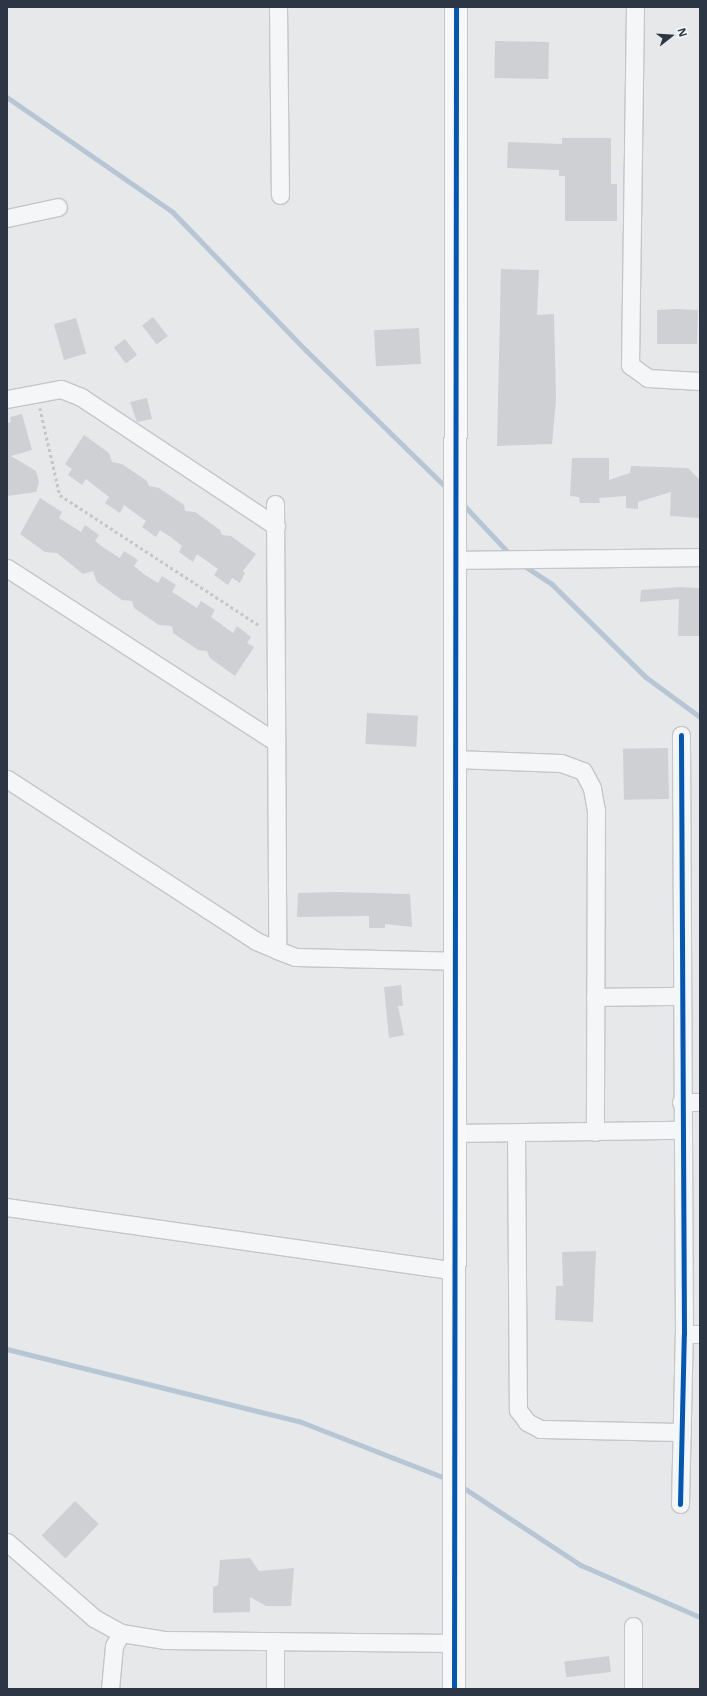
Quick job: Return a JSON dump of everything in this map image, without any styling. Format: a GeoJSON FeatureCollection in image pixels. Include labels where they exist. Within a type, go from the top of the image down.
{"type":"FeatureCollection","features":[{"type":"Feature","properties":{"kind":"street"},"geometry":{"type":"LineString","coordinates":[[278,7],[280,195]]}},
{"type":"Feature","properties":{"kind":"street"},"geometry":{"type":"LineString","coordinates":[[454,1689],[456,7]]}},
{"type":"Feature","properties":{"kind":"street"},"geometry":{"type":"LineString","coordinates":[[635,7],[630,365],[648,378],[700,381]]}},
{"type":"Feature","properties":{"kind":"street"},"geometry":{"type":"LineString","coordinates":[[7,218],[58,207]]}},
{"type":"Feature","properties":{"kind":"street"},"geometry":{"type":"LineString","coordinates":[[7,399],[61,389],[80,397],[276,526]]}},
{"type":"Feature","properties":{"kind":"street"},"geometry":{"type":"LineString","coordinates":[[275,504],[277,950]]}},
{"type":"Feature","properties":{"kind":"street"},"geometry":{"type":"LineString","coordinates":[[456,560],[700,557]]}},
{"type":"Feature","properties":{"kind":"street"},"geometry":{"type":"LineString","coordinates":[[7,568],[276,742]]}},
{"type":"Feature","properties":{"kind":"street"},"geometry":{"type":"LineString","coordinates":[[680,1504],[682,1432],[692,1334],[681,1130],[681,735]]}},
{"type":"Feature","properties":{"kind":"street"},"geometry":{"type":"LineString","coordinates":[[455,759],[561,763],[583,771],[592,788],[596,810],[595,1132]]}},
{"type":"Feature","properties":{"kind":"street"},"geometry":{"type":"LineString","coordinates":[[7,779],[256,941],[277,950],[295,957],[455,961]]}},
{"type":"Feature","properties":{"kind":"street"},"geometry":{"type":"LineString","coordinates":[[595,996],[681,996]]}},
{"type":"Feature","properties":{"kind":"street"},"geometry":{"type":"LineString","coordinates":[[681,1102],[700,1102]]}},
{"type":"Feature","properties":{"kind":"street"},"geometry":{"type":"LineString","coordinates":[[455,1133],[681,1130]]}},
{"type":"Feature","properties":{"kind":"street"},"geometry":{"type":"LineString","coordinates":[[516,1133],[518,1410],[527,1422],[540,1429],[682,1432]]}},
{"type":"Feature","properties":{"kind":"street"},"geometry":{"type":"LineString","coordinates":[[7,1207],[455,1272]]}},
{"type":"Feature","properties":{"kind":"street"},"geometry":{"type":"LineString","coordinates":[[7,1542],[94,1618],[121,1633],[165,1640],[454,1642]]}},
{"type":"Feature","properties":{"kind":"street"},"geometry":{"type":"LineString","coordinates":[[633,1626],[633,1689]]}},
{"type":"Feature","properties":{"kind":"street"},"geometry":{"type":"LineString","coordinates":[[110,1689],[114,1646],[121,1633]]}},
{"type":"Feature","properties":{"kind":"street"},"geometry":{"type":"LineString","coordinates":[[275,1689],[276,1641]]}},
{"type":"Feature","properties":{"kind":"path"},"geometry":{"type":"LineString","coordinates":[[37,393],[60,495],[276,637]]}},
{"type":"Feature","properties":{"kind":"building"},"geometry":{"type":"Polygon","coordinates":[[[495,41],[549,42],[548,79],[494,78],[495,41]]]}},
{"type":"Feature","properties":{"kind":"building"},"geometry":{"type":"Polygon","coordinates":[[[562,138],[611,138],[611,184],[617,184],[617,221],[565,221],[565,176],[559,176],[559,170],[507,168],[508,142],[562,144],[562,138]]]}},
{"type":"Feature","properties":{"kind":"building"},"geometry":{"type":"Polygon","coordinates":[[[501,269],[539,270],[537,315],[554,314],[556,400],[552,444],[497,446],[501,269]]]}},
{"type":"Feature","properties":{"kind":"building"},"geometry":{"type":"Polygon","coordinates":[[[657,310],[698,310],[697,344],[657,344],[657,310]]]}},
{"type":"Feature","properties":{"kind":"building"},"geometry":{"type":"Polygon","coordinates":[[[153,317],[168,336],[157,345],[142,326],[153,317]]]}},
{"type":"Feature","properties":{"kind":"building"},"geometry":{"type":"Polygon","coordinates":[[[76,318],[86,354],[64,360],[54,324],[76,318]]]}},
{"type":"Feature","properties":{"kind":"building"},"geometry":{"type":"Polygon","coordinates":[[[419,328],[421,364],[376,366],[374,330],[419,328]]]}},
{"type":"Feature","properties":{"kind":"building"},"geometry":{"type":"Polygon","coordinates":[[[125,339],[137,355],[126,363],[114,347],[125,339]]]}},
{"type":"Feature","properties":{"kind":"building"},"geometry":{"type":"Polygon","coordinates":[[[147,398],[152,419],[137,422],[130,402],[147,398]]]}},
{"type":"Feature","properties":{"kind":"building"},"geometry":{"type":"Polygon","coordinates":[[[22,414],[32,450],[11,456],[36,471],[39,482],[36,492],[7,496],[7,423],[11,422],[10,417],[22,414]]]}},
{"type":"Feature","properties":{"kind":"building"},"geometry":{"type":"Polygon","coordinates":[[[84,435],[109,453],[112,462],[122,464],[147,481],[149,486],[159,488],[184,505],[185,511],[195,512],[220,530],[222,535],[231,536],[256,554],[243,571],[245,573],[240,583],[232,578],[228,585],[214,575],[218,569],[197,554],[193,562],[179,552],[182,546],[172,538],[160,530],[156,537],[142,527],[146,521],[124,505],[120,513],[105,503],[109,497],[86,479],[82,485],[68,475],[72,469],[65,464],[84,435]]]}},
{"type":"Feature","properties":{"kind":"building"},"geometry":{"type":"Polygon","coordinates":[[[572,458],[609,458],[609,480],[630,473],[631,466],[688,468],[699,479],[699,518],[670,516],[671,492],[638,502],[638,509],[626,508],[626,496],[599,498],[600,503],[580,503],[579,497],[570,496],[572,458]]]}},
{"type":"Feature","properties":{"kind":"building"},"geometry":{"type":"Polygon","coordinates":[[[40,498],[62,512],[59,518],[81,532],[85,525],[99,535],[95,541],[104,548],[120,558],[124,551],[138,560],[134,566],[145,575],[158,583],[162,576],[176,585],[172,592],[197,608],[201,601],[215,610],[211,617],[233,633],[237,626],[251,637],[247,643],[254,647],[235,676],[210,658],[207,651],[198,650],[173,633],[172,626],[159,625],[134,608],[132,601],[122,600],[97,582],[93,571],[83,574],[57,553],[45,552],[20,534],[40,498]]]}},
{"type":"Feature","properties":{"kind":"building"},"geometry":{"type":"Polygon","coordinates":[[[680,587],[700,588],[700,636],[678,636],[679,599],[640,602],[641,590],[680,587]]]}},
{"type":"Feature","properties":{"kind":"building"},"geometry":{"type":"Polygon","coordinates":[[[367,713],[418,716],[416,747],[365,744],[367,713]]]}},
{"type":"Feature","properties":{"kind":"building"},"geometry":{"type":"Polygon","coordinates":[[[668,748],[669,799],[624,800],[623,749],[668,748]]]}},
{"type":"Feature","properties":{"kind":"building"},"geometry":{"type":"Polygon","coordinates":[[[336,892],[410,894],[412,927],[385,924],[385,928],[369,928],[369,916],[297,917],[298,893],[336,892]]]}},
{"type":"Feature","properties":{"kind":"building"},"geometry":{"type":"Polygon","coordinates":[[[401,985],[403,1006],[398,1006],[404,1035],[389,1038],[384,987],[401,985]]]}},
{"type":"Feature","properties":{"kind":"building"},"geometry":{"type":"Polygon","coordinates":[[[596,1251],[593,1322],[555,1320],[556,1286],[563,1286],[562,1252],[596,1251]]]}},
{"type":"Feature","properties":{"kind":"building"},"geometry":{"type":"Polygon","coordinates":[[[75,1501],[99,1524],[65,1558],[42,1536],[75,1501]]]}},
{"type":"Feature","properties":{"kind":"building"},"geometry":{"type":"Polygon","coordinates":[[[250,1558],[259,1571],[294,1568],[291,1606],[266,1606],[250,1597],[250,1612],[213,1613],[213,1587],[218,1585],[220,1560],[250,1558]]]}},
{"type":"Feature","properties":{"kind":"building"},"geometry":{"type":"Polygon","coordinates":[[[609,1656],[611,1672],[566,1677],[564,1661],[609,1656]]]}},
{"type":"Feature","properties":{"kind":"waterway"},"geometry":{"type":"LineString","coordinates":[[7,97],[173,212],[306,350],[448,489]]}},
{"type":"Feature","properties":{"kind":"waterway"},"geometry":{"type":"LineString","coordinates":[[463,504],[510,554]]}},
{"type":"Feature","properties":{"kind":"waterway"},"geometry":{"type":"LineString","coordinates":[[523,565],[552,584],[646,677],[700,717]]}},
{"type":"Feature","properties":{"kind":"waterway"},"geometry":{"type":"LineString","coordinates":[[7,1349],[299,1421],[448,1479]]}},
{"type":"Feature","properties":{"kind":"waterway"},"geometry":{"type":"LineString","coordinates":[[461,1486],[581,1565],[700,1617]]}},
{"type":"Feature","properties":{"kind":"cycle path"},"geometry":{"type":"LineString","coordinates":[[454,1689],[456,7]]}},
{"type":"Feature","properties":{"kind":"cycle path"},"geometry":{"type":"LineString","coordinates":[[680,1504],[684,1334],[681,735]]}}]}
